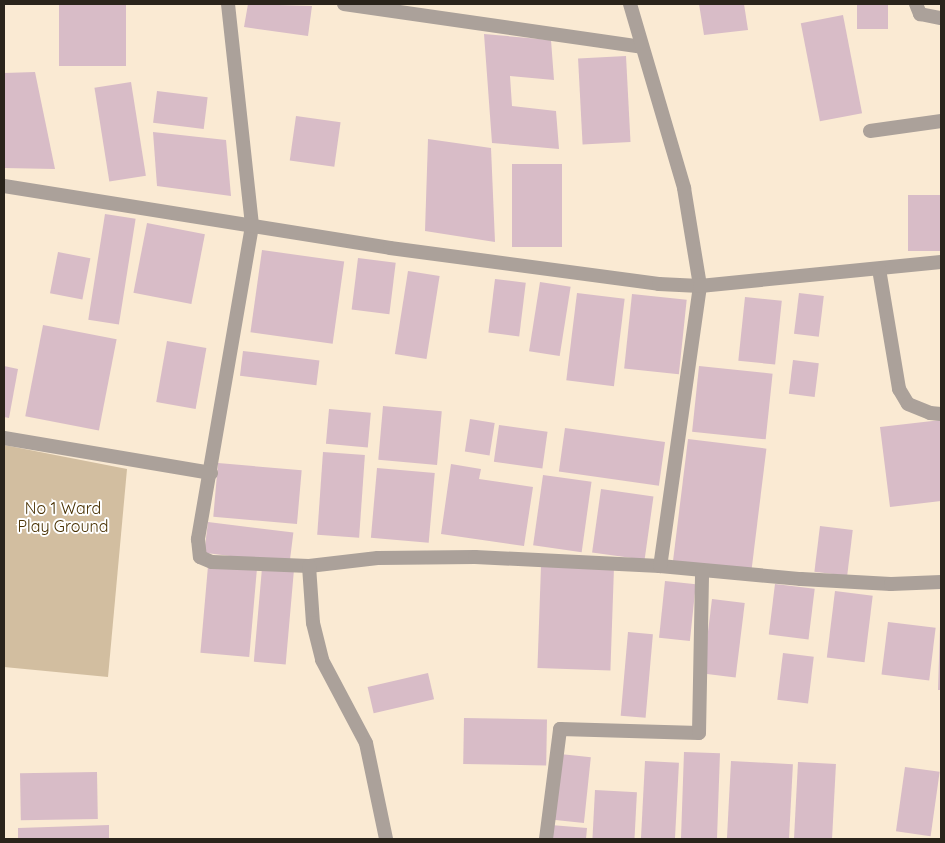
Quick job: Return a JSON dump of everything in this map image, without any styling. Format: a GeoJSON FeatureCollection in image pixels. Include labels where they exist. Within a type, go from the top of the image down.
{"type":"FeatureCollection","features":[{"type":"Feature","properties":{"kind":"street"},"geometry":{"type":"LineString","coordinates":[[228,4],[252,226],[211,473],[198,539],[200,557],[212,562],[310,566],[378,558],[475,557],[660,566],[702,572],[891,584],[941,582]]}},
{"type":"Feature","properties":{"kind":"street"},"geometry":{"type":"LineString","coordinates":[[344,4],[642,46]]}},
{"type":"Feature","properties":{"kind":"street"},"geometry":{"type":"LineString","coordinates":[[630,4],[684,188],[700,286],[660,566]]}},
{"type":"Feature","properties":{"kind":"street"},"geometry":{"type":"LineString","coordinates":[[916,4],[920,14],[941,18]]}},
{"type":"Feature","properties":{"kind":"street"},"geometry":{"type":"LineString","coordinates":[[870,131],[941,121]]}},
{"type":"Feature","properties":{"kind":"street"},"geometry":{"type":"LineString","coordinates":[[4,186],[419,252],[700,286],[941,262]]}},
{"type":"Feature","properties":{"kind":"street"},"geometry":{"type":"LineString","coordinates":[[878,269],[899,389],[908,404],[930,413],[941,414]]}},
{"type":"Feature","properties":{"kind":"street"},"geometry":{"type":"LineString","coordinates":[[4,438],[211,473]]}},
{"type":"Feature","properties":{"kind":"street"},"geometry":{"type":"LineString","coordinates":[[310,566],[313,622],[322,660],[366,743],[386,839]]}},
{"type":"Feature","properties":{"kind":"street"},"geometry":{"type":"LineString","coordinates":[[546,839],[560,729],[699,733],[702,572]]}},
{"type":"Feature","properties":{"kind":"green space","name":"No 1 Ward Play Ground"},"geometry":{"type":"Polygon","coordinates":[[[4,445],[127,469],[108,677],[4,667],[4,445]]]}},
{"type":"Feature","properties":{"kind":"building"},"geometry":{"type":"Polygon","coordinates":[[[59,4],[126,4],[126,66],[59,66],[59,4]]]}},
{"type":"Feature","properties":{"kind":"building"},"geometry":{"type":"Polygon","coordinates":[[[248,4],[312,6],[308,36],[244,27],[248,4]]]}},
{"type":"Feature","properties":{"kind":"building"},"geometry":{"type":"Polygon","coordinates":[[[699,4],[744,4],[748,30],[704,35],[699,4]]]}},
{"type":"Feature","properties":{"kind":"building"},"geometry":{"type":"Polygon","coordinates":[[[857,4],[888,4],[888,29],[857,29],[857,4]]]}},
{"type":"Feature","properties":{"kind":"building"},"geometry":{"type":"Polygon","coordinates":[[[843,15],[862,113],[820,121],[801,23],[843,15]]]}},
{"type":"Feature","properties":{"kind":"building"},"geometry":{"type":"Polygon","coordinates":[[[484,34],[551,40],[554,80],[510,76],[512,106],[556,111],[559,149],[492,143],[484,34]]]}},
{"type":"Feature","properties":{"kind":"building"},"geometry":{"type":"Polygon","coordinates":[[[626,56],[631,142],[583,144],[578,59],[626,56]]]}},
{"type":"Feature","properties":{"kind":"building"},"geometry":{"type":"Polygon","coordinates":[[[35,72],[55,169],[4,168],[4,73],[35,72]]]}},
{"type":"Feature","properties":{"kind":"building"},"geometry":{"type":"Polygon","coordinates":[[[131,82],[146,176],[109,182],[94,88],[131,82]]]}},
{"type":"Feature","properties":{"kind":"building"},"geometry":{"type":"Polygon","coordinates":[[[157,91],[208,97],[204,129],[153,123],[157,91]]]}},
{"type":"Feature","properties":{"kind":"building"},"geometry":{"type":"Polygon","coordinates":[[[296,116],[341,122],[334,167],[290,161],[296,116]]]}},
{"type":"Feature","properties":{"kind":"building"},"geometry":{"type":"Polygon","coordinates":[[[153,132],[226,140],[231,196],[157,186],[153,132]]]}},
{"type":"Feature","properties":{"kind":"building"},"geometry":{"type":"Polygon","coordinates":[[[428,139],[491,148],[495,242],[425,231],[428,139]]]}},
{"type":"Feature","properties":{"kind":"building"},"geometry":{"type":"Polygon","coordinates":[[[512,164],[562,164],[562,247],[512,247],[512,164]]]}},
{"type":"Feature","properties":{"kind":"building"},"geometry":{"type":"Polygon","coordinates":[[[908,195],[941,195],[941,251],[908,251],[908,195]]]}},
{"type":"Feature","properties":{"kind":"building"},"geometry":{"type":"Polygon","coordinates":[[[105,214],[136,219],[119,325],[88,320],[105,214]]]}},
{"type":"Feature","properties":{"kind":"building"},"geometry":{"type":"Polygon","coordinates":[[[147,223],[205,234],[191,304],[133,293],[147,223]]]}},
{"type":"Feature","properties":{"kind":"building"},"geometry":{"type":"Polygon","coordinates":[[[262,250],[344,262],[333,344],[250,332],[262,250]]]}},
{"type":"Feature","properties":{"kind":"building"},"geometry":{"type":"Polygon","coordinates":[[[58,252],[90,258],[82,300],[50,293],[58,252]]]}},
{"type":"Feature","properties":{"kind":"building"},"geometry":{"type":"Polygon","coordinates":[[[358,258],[396,263],[389,314],[352,310],[358,258]]]}},
{"type":"Feature","properties":{"kind":"building"},"geometry":{"type":"Polygon","coordinates":[[[408,271],[440,276],[426,359],[395,354],[408,271]]]}},
{"type":"Feature","properties":{"kind":"building"},"geometry":{"type":"Polygon","coordinates":[[[495,279],[526,283],[519,336],[488,333],[495,279]]]}},
{"type":"Feature","properties":{"kind":"building"},"geometry":{"type":"Polygon","coordinates":[[[540,282],[571,287],[560,356],[529,351],[540,282]]]}},
{"type":"Feature","properties":{"kind":"building"},"geometry":{"type":"Polygon","coordinates":[[[577,293],[625,299],[614,386],[566,380],[577,293]]]}},
{"type":"Feature","properties":{"kind":"building"},"geometry":{"type":"Polygon","coordinates":[[[799,293],[824,296],[819,337],[794,334],[799,293]]]}},
{"type":"Feature","properties":{"kind":"building"},"geometry":{"type":"Polygon","coordinates":[[[632,294],[687,300],[679,374],[624,369],[632,294]]]}},
{"type":"Feature","properties":{"kind":"building"},"geometry":{"type":"Polygon","coordinates":[[[745,297],[782,301],[775,365],[738,361],[745,297]]]}},
{"type":"Feature","properties":{"kind":"building"},"geometry":{"type":"Polygon","coordinates":[[[43,325],[117,339],[99,431],[25,416],[43,325]]]}},
{"type":"Feature","properties":{"kind":"building"},"geometry":{"type":"Polygon","coordinates":[[[167,341],[206,348],[196,409],[156,402],[167,341]]]}},
{"type":"Feature","properties":{"kind":"building"},"geometry":{"type":"Polygon","coordinates":[[[243,351],[319,360],[316,385],[240,376],[243,351]]]}},
{"type":"Feature","properties":{"kind":"building"},"geometry":{"type":"Polygon","coordinates":[[[793,360],[819,363],[815,397],[789,394],[793,360]]]}},
{"type":"Feature","properties":{"kind":"building"},"geometry":{"type":"Polygon","coordinates":[[[4,366],[18,369],[9,418],[4,417],[4,366]]]}},
{"type":"Feature","properties":{"kind":"building"},"geometry":{"type":"Polygon","coordinates":[[[699,366],[773,374],[766,439],[692,432],[699,366]]]}},
{"type":"Feature","properties":{"kind":"building"},"geometry":{"type":"Polygon","coordinates":[[[383,406],[442,411],[437,465],[378,460],[383,406]]]}},
{"type":"Feature","properties":{"kind":"building"},"geometry":{"type":"Polygon","coordinates":[[[329,409],[371,413],[368,448],[326,444],[329,409]]]}},
{"type":"Feature","properties":{"kind":"building"},"geometry":{"type":"Polygon","coordinates":[[[470,419],[495,423],[490,456],[465,452],[470,419]]]}},
{"type":"Feature","properties":{"kind":"building"},"geometry":{"type":"Polygon","coordinates":[[[941,420],[941,501],[890,507],[880,427],[941,420]]]}},
{"type":"Feature","properties":{"kind":"building"},"geometry":{"type":"Polygon","coordinates":[[[499,425],[548,432],[542,468],[494,462],[499,425]]]}},
{"type":"Feature","properties":{"kind":"building"},"geometry":{"type":"Polygon","coordinates":[[[565,428],[665,442],[659,486],[559,472],[565,428]]]}},
{"type":"Feature","properties":{"kind":"building"},"geometry":{"type":"Polygon","coordinates":[[[688,439],[766,449],[751,571],[673,561],[688,439]]]}},
{"type":"Feature","properties":{"kind":"building"},"geometry":{"type":"Polygon","coordinates":[[[323,452],[365,455],[359,538],[317,535],[323,452]]]}},
{"type":"Feature","properties":{"kind":"building"},"geometry":{"type":"Polygon","coordinates":[[[218,463],[302,470],[297,524],[213,517],[218,463]]]}},
{"type":"Feature","properties":{"kind":"building"},"geometry":{"type":"Polygon","coordinates":[[[451,464],[481,469],[479,479],[533,487],[524,546],[441,534],[451,464]]]}},
{"type":"Feature","properties":{"kind":"building"},"geometry":{"type":"Polygon","coordinates":[[[377,468],[435,473],[429,543],[371,538],[377,468]]]}},
{"type":"Feature","properties":{"kind":"building"},"geometry":{"type":"Polygon","coordinates":[[[543,475],[592,482],[582,552],[533,545],[543,475]]]}},
{"type":"Feature","properties":{"kind":"building"},"geometry":{"type":"Polygon","coordinates":[[[601,489],[653,496],[645,560],[592,552],[601,489]]]}},
{"type":"Feature","properties":{"kind":"building"},"geometry":{"type":"Polygon","coordinates":[[[208,522],[293,532],[290,563],[204,553],[208,522]]]}},
{"type":"Feature","properties":{"kind":"building"},"geometry":{"type":"Polygon","coordinates":[[[820,526],[853,530],[847,576],[814,572],[820,526]]]}},
{"type":"Feature","properties":{"kind":"building"},"geometry":{"type":"Polygon","coordinates":[[[208,566],[257,570],[249,657],[200,653],[208,566]]]}},
{"type":"Feature","properties":{"kind":"building"},"geometry":{"type":"Polygon","coordinates":[[[541,566],[614,569],[610,670],[537,668],[541,566]]]}},
{"type":"Feature","properties":{"kind":"building"},"geometry":{"type":"Polygon","coordinates":[[[262,568],[294,571],[286,664],[254,662],[262,568]]]}},
{"type":"Feature","properties":{"kind":"building"},"geometry":{"type":"Polygon","coordinates":[[[665,581],[696,584],[690,641],[659,638],[665,581]]]}},
{"type":"Feature","properties":{"kind":"building"},"geometry":{"type":"Polygon","coordinates":[[[775,584],[815,589],[808,639],[769,635],[775,584]]]}},
{"type":"Feature","properties":{"kind":"building"},"geometry":{"type":"Polygon","coordinates":[[[835,591],[873,596],[865,662],[827,658],[835,591]]]}},
{"type":"Feature","properties":{"kind":"building"},"geometry":{"type":"Polygon","coordinates":[[[712,599],[745,603],[736,677],[703,673],[712,599]]]}},
{"type":"Feature","properties":{"kind":"building"},"geometry":{"type":"Polygon","coordinates":[[[888,622],[936,628],[929,680],[882,675],[888,622]]]}},
{"type":"Feature","properties":{"kind":"building"},"geometry":{"type":"Polygon","coordinates":[[[940,627],[941,690],[938,690],[940,627]]]}},
{"type":"Feature","properties":{"kind":"building"},"geometry":{"type":"Polygon","coordinates":[[[628,632],[653,634],[646,718],[621,716],[628,632]]]}},
{"type":"Feature","properties":{"kind":"building"},"geometry":{"type":"Polygon","coordinates":[[[783,653],[814,657],[808,703],[777,700],[783,653]]]}},
{"type":"Feature","properties":{"kind":"building"},"geometry":{"type":"Polygon","coordinates":[[[428,673],[434,699],[374,713],[368,687],[428,673]]]}},
{"type":"Feature","properties":{"kind":"building"},"geometry":{"type":"Polygon","coordinates":[[[464,718],[547,719],[546,765],[463,764],[464,718]]]}},
{"type":"Feature","properties":{"kind":"building"},"geometry":{"type":"Polygon","coordinates":[[[684,752],[720,753],[717,839],[681,839],[684,752]]]}},
{"type":"Feature","properties":{"kind":"building"},"geometry":{"type":"Polygon","coordinates":[[[560,754],[591,757],[584,823],[553,820],[560,754]]]}},
{"type":"Feature","properties":{"kind":"building"},"geometry":{"type":"Polygon","coordinates":[[[645,761],[679,763],[675,839],[641,839],[645,761]]]}},
{"type":"Feature","properties":{"kind":"building"},"geometry":{"type":"Polygon","coordinates":[[[731,761],[793,764],[789,839],[727,839],[731,761]]]}},
{"type":"Feature","properties":{"kind":"building"},"geometry":{"type":"Polygon","coordinates":[[[798,762],[836,764],[832,839],[794,839],[798,762]]]}},
{"type":"Feature","properties":{"kind":"building"},"geometry":{"type":"Polygon","coordinates":[[[905,767],[940,772],[931,836],[896,831],[905,767]]]}},
{"type":"Feature","properties":{"kind":"building"},"geometry":{"type":"Polygon","coordinates":[[[97,772],[98,819],[21,820],[20,773],[97,772]]]}},
{"type":"Feature","properties":{"kind":"building"},"geometry":{"type":"Polygon","coordinates":[[[595,790],[637,792],[634,839],[592,839],[595,790]]]}},
{"type":"Feature","properties":{"kind":"building"},"geometry":{"type":"Polygon","coordinates":[[[109,825],[109,839],[18,839],[18,828],[109,825]]]}},
{"type":"Feature","properties":{"kind":"building"},"geometry":{"type":"Polygon","coordinates":[[[551,825],[587,828],[586,839],[550,839],[551,825]]]}}]}
